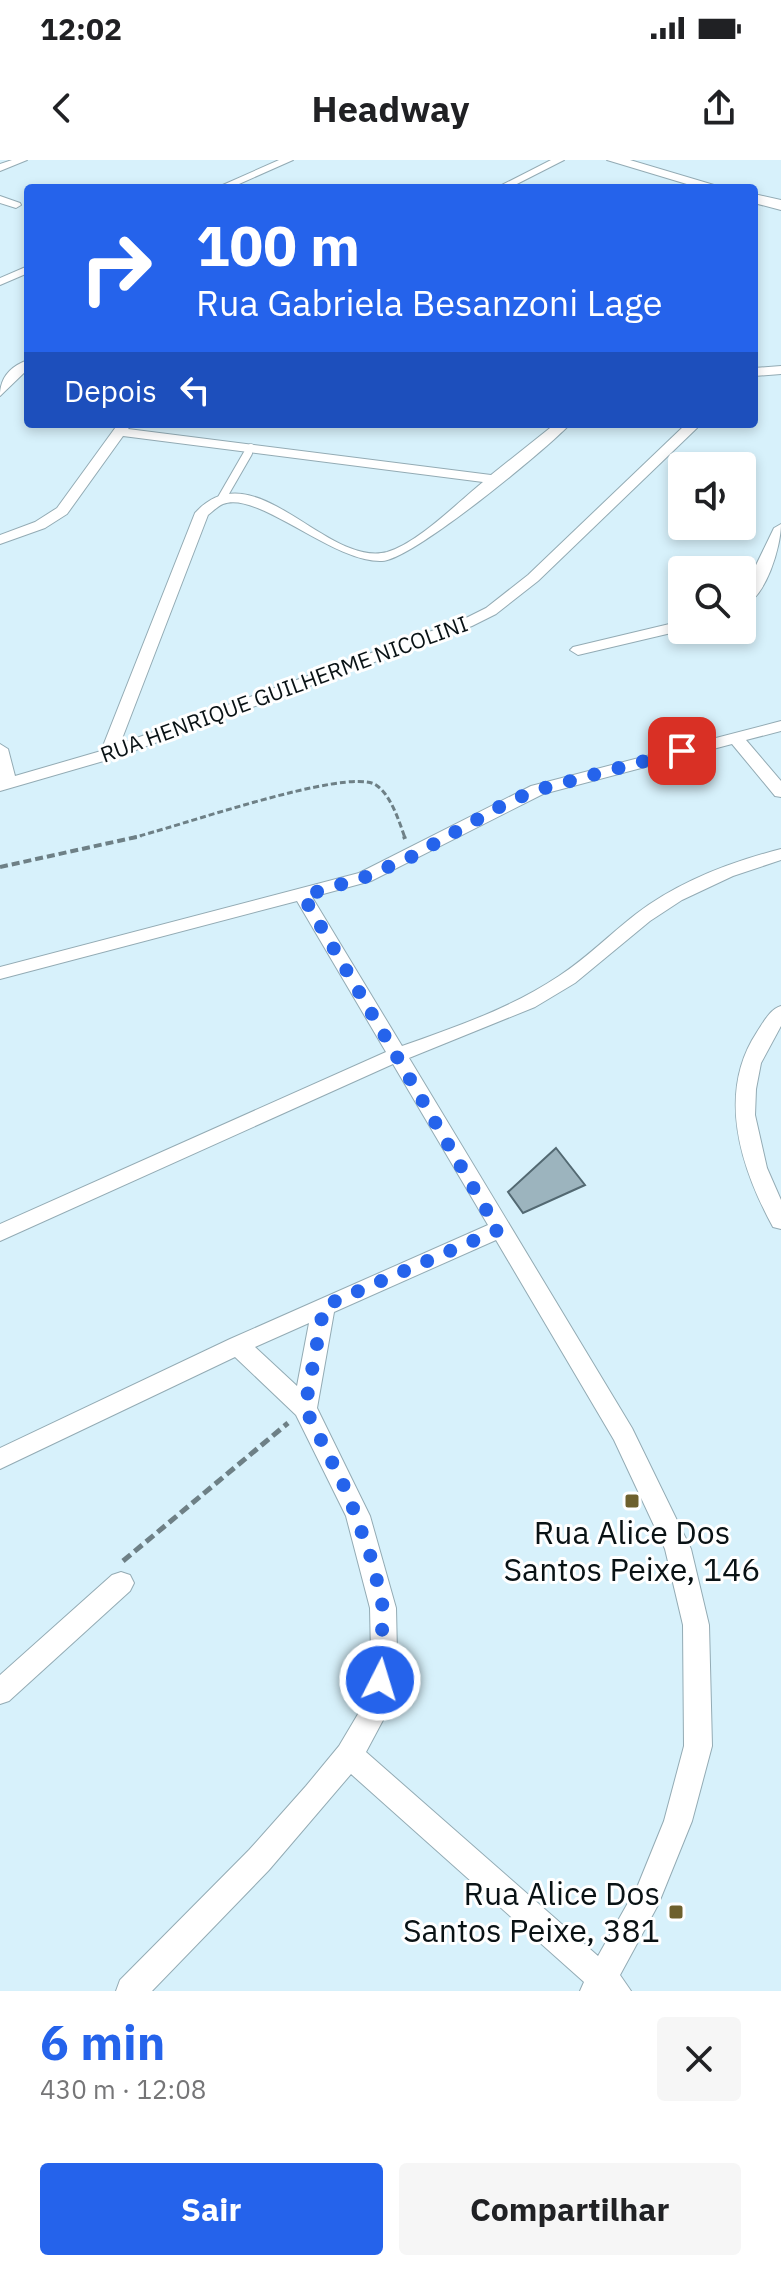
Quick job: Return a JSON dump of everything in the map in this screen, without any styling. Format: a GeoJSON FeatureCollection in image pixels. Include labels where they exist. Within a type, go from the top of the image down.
{"type":"FeatureCollection","features":[{"type":"Feature","properties":{"kind":"main road"},"geometry":{"type":"LineString","coordinates":[[614,160],[702,184]]}},
{"type":"Feature","properties":{"kind":"main road"},"geometry":{"type":"LineString","coordinates":[[758,200],[781,205]]}},
{"type":"Feature","properties":{"kind":"street"},"geometry":{"type":"LineString","coordinates":[[0,168],[22,160]]}},
{"type":"Feature","properties":{"kind":"street"},"geometry":{"type":"LineString","coordinates":[[231,184],[288,160]]}},
{"type":"Feature","properties":{"kind":"street"},"geometry":{"type":"LineString","coordinates":[[509,184],[559,160]]}},
{"type":"Feature","properties":{"kind":"street"},"geometry":{"type":"LineString","coordinates":[[0,199],[16,205]]}},
{"type":"Feature","properties":{"kind":"street"},"geometry":{"type":"LineString","coordinates":[[3,280],[24,271]]}},
{"type":"Feature","properties":{"kind":"street"},"geometry":{"type":"LineString","coordinates":[[3,280],[24,286]]}},
{"type":"Feature","properties":{"kind":"street"},"geometry":{"type":"LineString","coordinates":[[0,392],[16,371],[24,366]]}},
{"type":"Feature","properties":{"kind":"street"},"geometry":{"type":"LineString","coordinates":[[758,372],[781,370]]}},
{"type":"Feature","properties":{"kind":"street"},"geometry":{"type":"LineString","coordinates":[[0,540],[40,525],[62,511],[122,428],[495,480]]}},
{"type":"Feature","properties":{"kind":"street"},"geometry":{"type":"LineString","coordinates":[[108,754],[202,513],[222,498],[256,501],[341,551],[382,557],[408,547],[558,428]]}},
{"type":"Feature","properties":{"kind":"street","name":"RUA HENRIQUE GUILHERME NICOLINI"},"geometry":{"type":"LineString","coordinates":[[4,785],[108,754],[441,633],[491,611],[579,536],[690,428]]}},
{"type":"Feature","properties":{"kind":"street"},"geometry":{"type":"LineString","coordinates":[[756,583],[781,528]]}},
{"type":"Feature","properties":{"kind":"street"},"geometry":{"type":"LineString","coordinates":[[578,650],[668,629]]}},
{"type":"Feature","properties":{"kind":"street"},"geometry":{"type":"LineString","coordinates":[[0,973],[303,896],[365,877],[411,857],[508,802],[537,790],[781,726]]}},
{"type":"Feature","properties":{"kind":"street"},"geometry":{"type":"LineString","coordinates":[[735,737],[781,792]]}},
{"type":"Feature","properties":{"kind":"street"},"geometry":{"type":"LineString","coordinates":[[0,749],[4,785]]}},
{"type":"Feature","properties":{"kind":"street"},"geometry":{"type":"LineString","coordinates":[[0,1233],[396,1055],[461,1032],[529,1000],[567,980],[645,916],[685,892],[715,876],[781,854]]}},
{"type":"Feature","properties":{"kind":"street"},"geometry":{"type":"LineString","coordinates":[[303,896],[498,1230],[585,1369],[654,1493],[678,1549],[696,1625],[698,1746],[678,1821],[605,1987],[349,1755]]}},
{"type":"Feature","properties":{"kind":"street"},"geometry":{"type":"LineString","coordinates":[[781,1012],[767,1029],[754,1060],[746,1087],[743,1120],[750,1158],[781,1221]]}},
{"type":"Feature","properties":{"kind":"street"},"geometry":{"type":"LineString","coordinates":[[0,1459],[238,1345],[498,1230]]}},
{"type":"Feature","properties":{"kind":"street"},"geometry":{"type":"LineString","coordinates":[[305,1408],[324,1306]]}},
{"type":"Feature","properties":{"kind":"street"},"geometry":{"type":"LineString","coordinates":[[131,1991],[259,1860],[349,1755],[377,1707],[384,1654],[383,1608],[358,1516],[305,1408],[238,1345]]}},
{"type":"Feature","properties":{"kind":"street"},"geometry":{"type":"LineString","coordinates":[[0,1692],[121,1583]]}},
{"type":"Feature","properties":{"kind":"lane"},"geometry":{"type":"LineString","coordinates":[[222,498],[251,447]]}},
{"type":"Feature","properties":{"kind":"path"},"geometry":{"type":"LineString","coordinates":[[0,867],[159,832],[312,786],[366,781],[377,785],[395,811],[411,857]]}},
{"type":"Feature","properties":{"kind":"path"},"geometry":{"type":"LineString","coordinates":[[121,1583],[123,1561],[305,1408]]}},
{"type":"Feature","properties":{"kind":"building"},"geometry":{"type":"Polygon","coordinates":[[[556,1148],[585,1185],[523,1213],[508,1192],[556,1148]]]}},
{"type":"Feature","properties":{"kind":"place","name":"Rua Alice Dos Santos Peixe, 146"},"geometry":{"type":"Point","coordinates":[632,1501]}},
{"type":"Feature","properties":{"kind":"place","name":"Rua Alice Dos Santos Peixe, 381"},"geometry":{"type":"Point","coordinates":[676,1912]}},
{"type":"Feature","properties":{"kind":"route"},"geometry":{"type":"LineString","coordinates":[[380,1680],[384,1654],[383,1608],[373,1563],[358,1516],[305,1408],[324,1306],[498,1230],[303,896],[365,877],[411,857],[508,802],[537,790],[682,751]]}}]}
